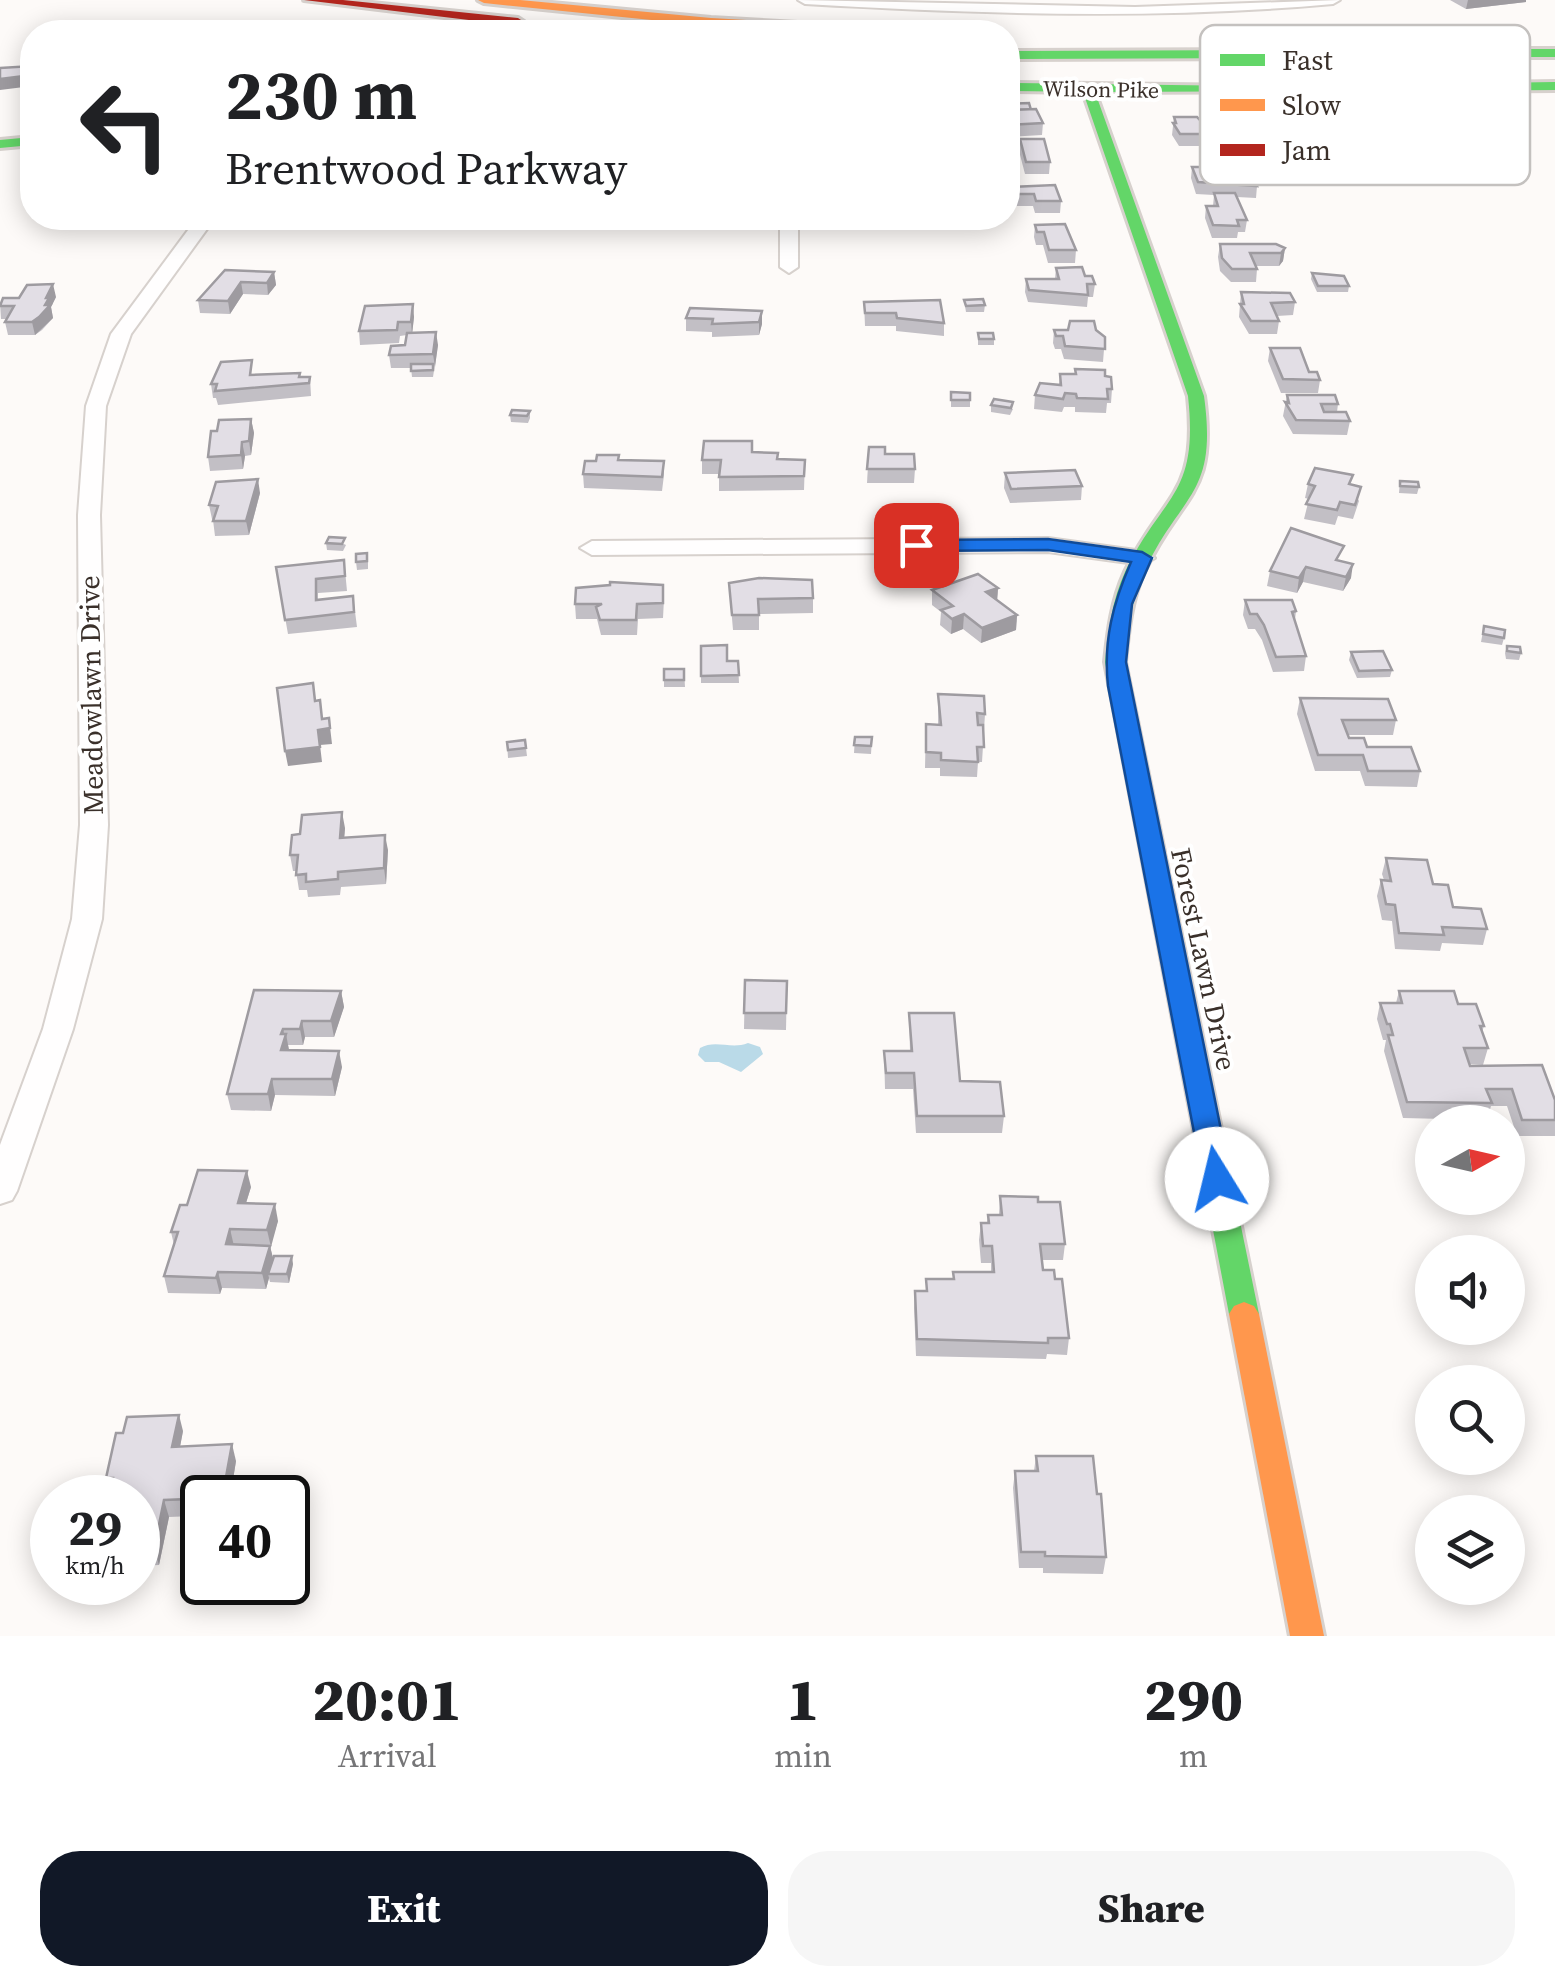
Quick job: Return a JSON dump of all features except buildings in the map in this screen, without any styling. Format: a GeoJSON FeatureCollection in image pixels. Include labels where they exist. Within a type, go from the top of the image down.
{"type":"FeatureCollection","features":[{"type":"Feature","properties":{"kind":"main road"},"geometry":{"type":"LineString","coordinates":[[310,0],[511,20]]}},
{"type":"Feature","properties":{"kind":"main road"},"geometry":{"type":"LineString","coordinates":[[484,0],[698,20]]}},
{"type":"Feature","properties":{"kind":"main road"},"geometry":{"type":"LineString","coordinates":[[1530,35],[1555,35]]}},
{"type":"Feature","properties":{"kind":"main road"},"geometry":{"type":"LineString","coordinates":[[1020,37],[1200,40]]}},
{"type":"Feature","properties":{"kind":"main road"},"geometry":{"type":"LineString","coordinates":[[1530,53],[1555,53]]}},
{"type":"Feature","properties":{"kind":"main road"},"geometry":{"type":"LineString","coordinates":[[1020,55],[1200,58]]}},
{"type":"Feature","properties":{"kind":"main road","name":"Wilson Pike"},"geometry":{"type":"LineString","coordinates":[[1530,86],[1555,86]]}},
{"type":"Feature","properties":{"kind":"main road","name":"Wilson Pike"},"geometry":{"type":"LineString","coordinates":[[1020,87],[1200,88]]}},
{"type":"Feature","properties":{"kind":"main road","name":"Forest Lawn Drive"},"geometry":{"type":"LineString","coordinates":[[1088,89],[1196,396],[1202,425],[1203,453],[1196,480],[1142,558],[1122,604],[1115,662],[1306,1636]]}},
{"type":"Feature","properties":{"kind":"street"},"geometry":{"type":"LineString","coordinates":[[805,0],[1138,11],[1266,7],[1333,0]]}},
{"type":"Feature","properties":{"kind":"street","name":"Meadowlawn Drive"},"geometry":{"type":"LineString","coordinates":[[0,1191],[58,1029],[88,918],[94,825],[88,515],[96,406],[121,334],[197,230]]}},
{"type":"Feature","properties":{"kind":"street"},"geometry":{"type":"LineString","coordinates":[[789,230],[789,267]]}},
{"type":"Feature","properties":{"kind":"street"},"geometry":{"type":"LineString","coordinates":[[592,548],[1048,545],[1142,558]]}},
{"type":"Feature","properties":{"kind":"water"},"geometry":{"type":"Polygon","coordinates":[[[748,1043],[760,1047],[763,1054],[741,1072],[719,1062],[705,1062],[698,1055],[706,1045],[748,1043]]]}},
{"type":"Feature","properties":{"kind":"traffic: fast"},"geometry":{"type":"LineString","coordinates":[[1530,53],[1555,53]]}},
{"type":"Feature","properties":{"kind":"traffic: fast"},"geometry":{"type":"LineString","coordinates":[[1020,55],[1200,54]]}},
{"type":"Feature","properties":{"kind":"traffic: fast"},"geometry":{"type":"LineString","coordinates":[[1530,86],[1555,86]]}},
{"type":"Feature","properties":{"kind":"traffic: fast"},"geometry":{"type":"LineString","coordinates":[[1020,87],[1200,89]]}},
{"type":"Feature","properties":{"kind":"traffic: fast"},"geometry":{"type":"LineString","coordinates":[[1088,89],[1196,396],[1200,429],[1195,475],[1135,571],[1124,604],[1115,662],[1244,1314]]}},
{"type":"Feature","properties":{"kind":"traffic: fast"},"geometry":{"type":"LineString","coordinates":[[0,144],[20,142]]}},
{"type":"Feature","properties":{"kind":"traffic: slow"},"geometry":{"type":"LineString","coordinates":[[484,0],[690,20]]}},
{"type":"Feature","properties":{"kind":"traffic: slow"},"geometry":{"type":"LineString","coordinates":[[1244,1314],[1307,1636]]}},
{"type":"Feature","properties":{"kind":"traffic: jam"},"geometry":{"type":"LineString","coordinates":[[310,0],[499,20]]}},
{"type":"Feature","properties":{"kind":"route"},"geometry":{"type":"LineString","coordinates":[[916,545],[1048,545],[1142,558],[1122,604],[1115,662],[1217,1179]]}}]}
